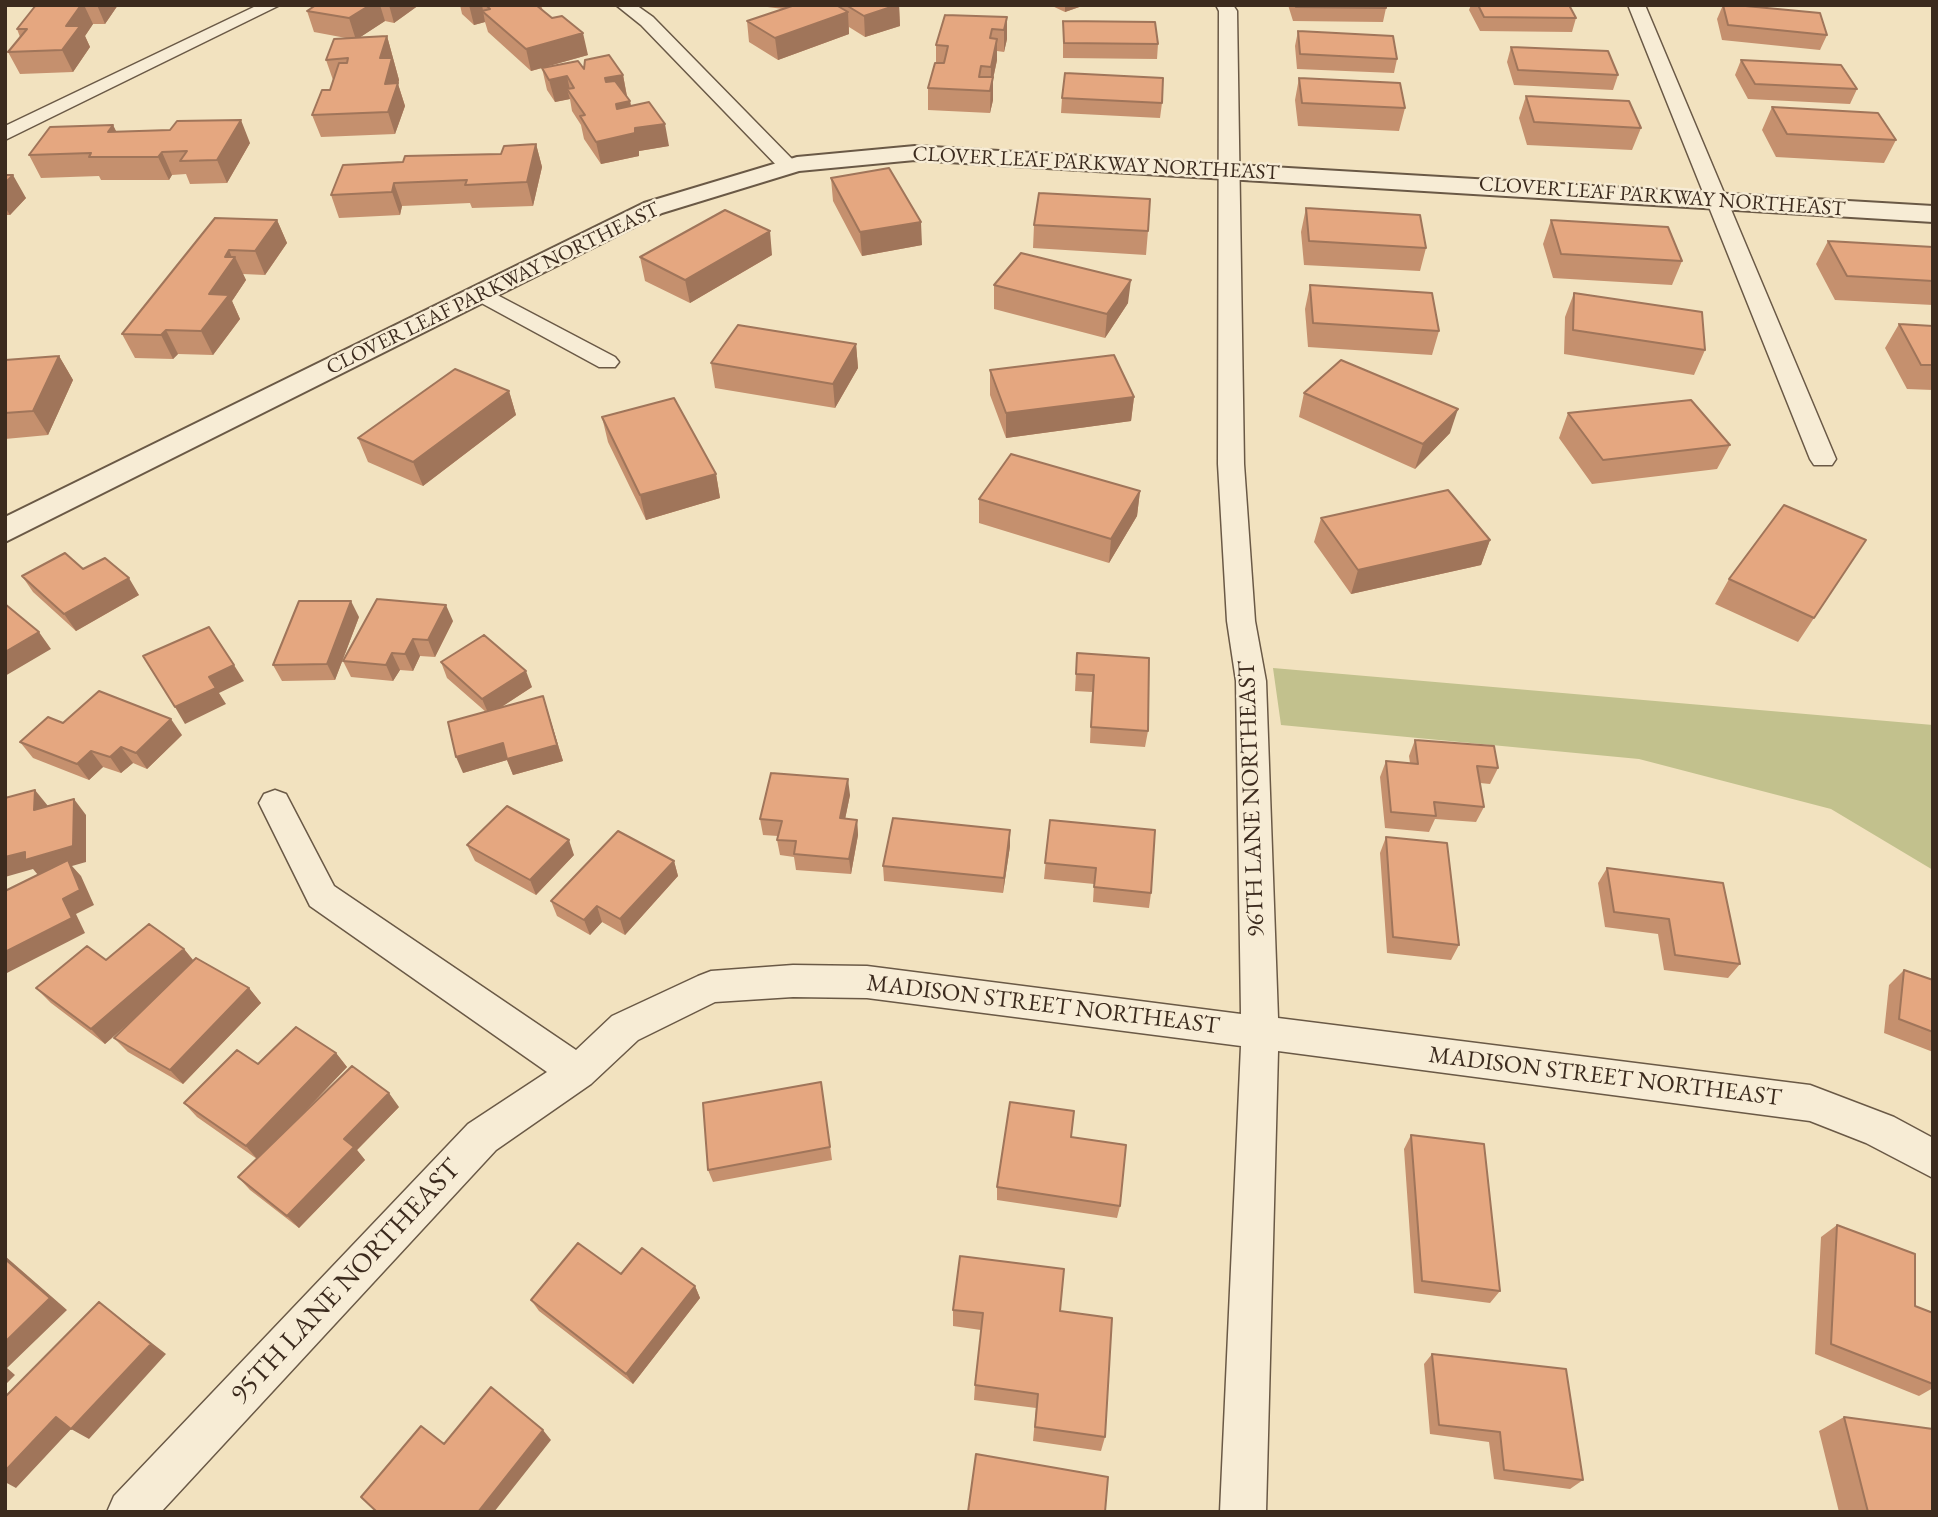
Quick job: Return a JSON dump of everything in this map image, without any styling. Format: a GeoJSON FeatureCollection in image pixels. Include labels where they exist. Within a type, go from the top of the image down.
{"type":"FeatureCollection","features":[{"type":"Feature","properties":{"kind":"street"},"geometry":{"type":"LineString","coordinates":[[5,134],[272,5]]}},
{"type":"Feature","properties":{"kind":"street"},"geometry":{"type":"LineString","coordinates":[[624,5],[647,21],[789,167]]}},
{"type":"Feature","properties":{"kind":"street","name":"96TH LANE NORTHEAST"},"geometry":{"type":"LineString","coordinates":[[1224,5],[1228,11],[1231,464],[1241,621],[1251,681],[1260,1032],[1243,1512]]}},
{"type":"Feature","properties":{"kind":"street"},"geometry":{"type":"LineString","coordinates":[[1636,5],[1823,459]]}},
{"type":"Feature","properties":{"kind":"street","name":"CLOVER LEAF PARKWAY NORTHEAST"},"geometry":{"type":"LineString","coordinates":[[5,531],[653,208],[789,167],[915,153],[1933,214]]}},
{"type":"Feature","properties":{"kind":"street"},"geometry":{"type":"LineString","coordinates":[[482,294],[607,362]]}},
{"type":"Feature","properties":{"kind":"street"},"geometry":{"type":"LineString","coordinates":[[275,803],[322,896],[578,1072]]}},
{"type":"Feature","properties":{"kind":"street","name":"MADISON STREET NORTHEAST"},"geometry":{"type":"LineString","coordinates":[[578,1072],[625,1028],[710,987],[793,981],[867,982],[1810,1103],[1880,1130],[1933,1159]]}},
{"type":"Feature","properties":{"kind":"street","name":"95TH LANE NORTHEAST"},"geometry":{"type":"LineString","coordinates":[[130,1512],[482,1137],[578,1072]]}},
{"type":"Feature","properties":{"kind":"shaded area"},"geometry":{"type":"Polygon","coordinates":[[[1273,668],[1933,725],[1933,870],[1831,809],[1639,759],[1281,725],[1273,668]]]}},
{"type":"Feature","properties":{"kind":"building"},"geometry":{"type":"Polygon","coordinates":[[[36,5],[81,5],[66,26],[80,26],[62,50],[8,52],[27,29],[17,29],[36,5]]]}},
{"type":"Feature","properties":{"kind":"building"},"geometry":{"type":"Polygon","coordinates":[[[316,5],[370,5],[349,18],[307,11],[316,5]]]}},
{"type":"Feature","properties":{"kind":"building"},"geometry":{"type":"Polygon","coordinates":[[[486,5],[536,5],[552,18],[562,16],[583,33],[526,49],[482,11],[490,9],[486,5]]]}},
{"type":"Feature","properties":{"kind":"building"},"geometry":{"type":"Polygon","coordinates":[[[795,5],[836,5],[848,12],[775,38],[747,21],[795,5]]]}},
{"type":"Feature","properties":{"kind":"building"},"geometry":{"type":"Polygon","coordinates":[[[846,5],[897,5],[864,16],[846,5]]]}},
{"type":"Feature","properties":{"kind":"building"},"geometry":{"type":"Polygon","coordinates":[[[1295,5],[1386,5],[1386,8],[1296,7],[1295,5]]]}},
{"type":"Feature","properties":{"kind":"building"},"geometry":{"type":"Polygon","coordinates":[[[1478,5],[1569,5],[1576,18],[1484,17],[1478,5]]]}},
{"type":"Feature","properties":{"kind":"building"},"geometry":{"type":"Polygon","coordinates":[[[1723,5],[1820,13],[1827,35],[1728,25],[1723,5]]]}},
{"type":"Feature","properties":{"kind":"building"},"geometry":{"type":"Polygon","coordinates":[[[945,15],[1007,17],[1004,30],[992,29],[990,38],[997,39],[991,67],[981,66],[979,77],[993,77],[990,91],[928,88],[935,63],[944,63],[948,46],[936,45],[945,15]]]}},
{"type":"Feature","properties":{"kind":"building"},"geometry":{"type":"Polygon","coordinates":[[[1063,21],[1155,22],[1158,44],[1064,43],[1063,21]]]}},
{"type":"Feature","properties":{"kind":"building"},"geometry":{"type":"Polygon","coordinates":[[[1298,31],[1393,36],[1397,59],[1300,54],[1298,31]]]}},
{"type":"Feature","properties":{"kind":"building"},"geometry":{"type":"Polygon","coordinates":[[[387,36],[380,58],[392,58],[385,84],[398,83],[388,112],[312,115],[322,90],[330,90],[339,63],[347,63],[348,58],[326,60],[334,39],[387,36]]]}},
{"type":"Feature","properties":{"kind":"building"},"geometry":{"type":"Polygon","coordinates":[[[1511,47],[1608,51],[1618,75],[1518,70],[1511,47]]]}},
{"type":"Feature","properties":{"kind":"building"},"geometry":{"type":"Polygon","coordinates":[[[609,55],[623,75],[605,78],[606,82],[615,81],[630,101],[616,104],[617,109],[649,102],[665,124],[635,128],[635,133],[596,142],[580,116],[585,115],[567,89],[574,88],[567,76],[549,80],[542,68],[578,61],[584,69],[585,60],[609,55]]]}},
{"type":"Feature","properties":{"kind":"building"},"geometry":{"type":"Polygon","coordinates":[[[1741,60],[1841,65],[1857,89],[1755,84],[1741,60]]]}},
{"type":"Feature","properties":{"kind":"building"},"geometry":{"type":"Polygon","coordinates":[[[1065,73],[1163,78],[1162,103],[1062,98],[1065,73]]]}},
{"type":"Feature","properties":{"kind":"building"},"geometry":{"type":"Polygon","coordinates":[[[1299,78],[1400,83],[1405,108],[1302,103],[1299,78]]]}},
{"type":"Feature","properties":{"kind":"building"},"geometry":{"type":"Polygon","coordinates":[[[1526,96],[1629,101],[1641,128],[1534,122],[1526,96]]]}},
{"type":"Feature","properties":{"kind":"building"},"geometry":{"type":"Polygon","coordinates":[[[1772,107],[1878,113],[1896,140],[1787,134],[1772,107]]]}},
{"type":"Feature","properties":{"kind":"building"},"geometry":{"type":"Polygon","coordinates":[[[241,120],[217,160],[180,161],[187,151],[162,152],[158,157],[89,157],[91,153],[29,155],[50,127],[113,125],[108,132],[170,130],[177,121],[241,120]]]}},
{"type":"Feature","properties":{"kind":"building"},"geometry":{"type":"Polygon","coordinates":[[[536,144],[527,182],[465,185],[467,180],[394,183],[392,192],[331,195],[343,165],[403,162],[405,156],[501,154],[504,146],[536,144]]]}},
{"type":"Feature","properties":{"kind":"building"},"geometry":{"type":"Polygon","coordinates":[[[889,168],[921,222],[860,232],[831,178],[889,168]]]}},
{"type":"Feature","properties":{"kind":"building"},"geometry":{"type":"Polygon","coordinates":[[[5,175],[13,175],[5,183],[5,175]]]}},
{"type":"Feature","properties":{"kind":"building"},"geometry":{"type":"Polygon","coordinates":[[[1039,193],[1150,199],[1148,231],[1034,225],[1039,193]]]}},
{"type":"Feature","properties":{"kind":"building"},"geometry":{"type":"Polygon","coordinates":[[[1306,208],[1420,215],[1426,248],[1309,241],[1306,208]]]}},
{"type":"Feature","properties":{"kind":"building"},"geometry":{"type":"Polygon","coordinates":[[[725,210],[770,231],[685,280],[640,257],[725,210]]]}},
{"type":"Feature","properties":{"kind":"building"},"geometry":{"type":"Polygon","coordinates":[[[215,218],[277,220],[255,251],[229,250],[225,257],[235,257],[209,294],[229,295],[201,331],[166,330],[161,335],[122,334],[215,218]]]}},
{"type":"Feature","properties":{"kind":"building"},"geometry":{"type":"Polygon","coordinates":[[[1551,220],[1668,227],[1682,261],[1561,254],[1551,220]]]}},
{"type":"Feature","properties":{"kind":"building"},"geometry":{"type":"Polygon","coordinates":[[[1828,241],[1933,247],[1933,281],[1847,276],[1828,241]]]}},
{"type":"Feature","properties":{"kind":"building"},"geometry":{"type":"Polygon","coordinates":[[[1021,253],[1131,280],[1107,314],[994,285],[1021,253]]]}},
{"type":"Feature","properties":{"kind":"building"},"geometry":{"type":"Polygon","coordinates":[[[1310,285],[1432,293],[1439,331],[1313,323],[1310,285]]]}},
{"type":"Feature","properties":{"kind":"building"},"geometry":{"type":"Polygon","coordinates":[[[1574,293],[1702,312],[1705,350],[1573,330],[1574,293]]]}},
{"type":"Feature","properties":{"kind":"building"},"geometry":{"type":"Polygon","coordinates":[[[1899,324],[1933,326],[1933,365],[1921,365],[1899,324]]]}},
{"type":"Feature","properties":{"kind":"building"},"geometry":{"type":"Polygon","coordinates":[[[738,325],[856,344],[833,384],[711,363],[738,325]]]}},
{"type":"Feature","properties":{"kind":"building"},"geometry":{"type":"Polygon","coordinates":[[[1114,355],[1134,397],[1006,413],[990,370],[1114,355]]]}},
{"type":"Feature","properties":{"kind":"building"},"geometry":{"type":"Polygon","coordinates":[[[59,356],[33,411],[5,413],[5,360],[59,356]]]}},
{"type":"Feature","properties":{"kind":"building"},"geometry":{"type":"Polygon","coordinates":[[[1341,360],[1458,409],[1423,444],[1304,393],[1341,360]]]}},
{"type":"Feature","properties":{"kind":"building"},"geometry":{"type":"Polygon","coordinates":[[[455,369],[509,391],[413,462],[358,438],[455,369]]]}},
{"type":"Feature","properties":{"kind":"building"},"geometry":{"type":"Polygon","coordinates":[[[674,398],[716,474],[640,495],[602,417],[674,398]]]}},
{"type":"Feature","properties":{"kind":"building"},"geometry":{"type":"Polygon","coordinates":[[[1691,400],[1730,445],[1603,460],[1568,413],[1691,400]]]}},
{"type":"Feature","properties":{"kind":"building"},"geometry":{"type":"Polygon","coordinates":[[[1011,454],[1140,491],[1111,539],[979,499],[1011,454]]]}},
{"type":"Feature","properties":{"kind":"building"},"geometry":{"type":"Polygon","coordinates":[[[1448,490],[1490,540],[1358,570],[1321,518],[1448,490]]]}},
{"type":"Feature","properties":{"kind":"building"},"geometry":{"type":"Polygon","coordinates":[[[1784,505],[1866,540],[1814,618],[1729,579],[1784,505]]]}},
{"type":"Feature","properties":{"kind":"building"},"geometry":{"type":"Polygon","coordinates":[[[65,553],[83,569],[105,558],[129,578],[64,614],[22,576],[65,553]]]}},
{"type":"Feature","properties":{"kind":"building"},"geometry":{"type":"Polygon","coordinates":[[[377,599],[446,605],[428,640],[413,639],[405,654],[392,653],[386,665],[343,661],[377,599]]]}},
{"type":"Feature","properties":{"kind":"building"},"geometry":{"type":"Polygon","coordinates":[[[299,601],[351,601],[327,664],[273,665],[299,601]]]}},
{"type":"Feature","properties":{"kind":"building"},"geometry":{"type":"Polygon","coordinates":[[[5,604],[39,632],[5,652],[5,604]]]}},
{"type":"Feature","properties":{"kind":"building"},"geometry":{"type":"Polygon","coordinates":[[[209,627],[234,665],[209,677],[216,688],[175,707],[143,656],[209,627]]]}},
{"type":"Feature","properties":{"kind":"building"},"geometry":{"type":"Polygon","coordinates":[[[484,635],[526,671],[482,699],[441,662],[484,635]]]}},
{"type":"Feature","properties":{"kind":"building"},"geometry":{"type":"Polygon","coordinates":[[[1077,653],[1149,658],[1148,731],[1091,727],[1094,675],[1076,674],[1077,653]]]}},
{"type":"Feature","properties":{"kind":"building"},"geometry":{"type":"Polygon","coordinates":[[[99,691],[171,719],[136,753],[121,747],[110,757],[91,751],[77,764],[20,742],[48,717],[63,723],[99,691]]]}},
{"type":"Feature","properties":{"kind":"building"},"geometry":{"type":"Polygon","coordinates":[[[543,696],[557,745],[507,759],[503,743],[456,757],[448,722],[543,696]]]}},
{"type":"Feature","properties":{"kind":"building"},"geometry":{"type":"Polygon","coordinates":[[[1415,740],[1494,746],[1498,768],[1477,766],[1484,807],[1434,802],[1436,816],[1391,812],[1386,761],[1418,764],[1415,740]]]}},
{"type":"Feature","properties":{"kind":"building"},"geometry":{"type":"Polygon","coordinates":[[[771,773],[848,779],[840,818],[857,820],[849,859],[794,854],[796,841],[777,840],[782,821],[760,819],[771,773]]]}},
{"type":"Feature","properties":{"kind":"building"},"geometry":{"type":"Polygon","coordinates":[[[35,790],[34,810],[74,799],[73,846],[25,860],[25,852],[5,857],[5,798],[35,790]]]}},
{"type":"Feature","properties":{"kind":"building"},"geometry":{"type":"Polygon","coordinates":[[[507,806],[569,840],[530,880],[467,845],[507,806]]]}},
{"type":"Feature","properties":{"kind":"building"},"geometry":{"type":"Polygon","coordinates":[[[893,818],[1010,830],[1004,878],[883,866],[893,818]]]}},
{"type":"Feature","properties":{"kind":"building"},"geometry":{"type":"Polygon","coordinates":[[[1050,820],[1155,830],[1151,893],[1094,887],[1096,868],[1045,863],[1050,820]]]}},
{"type":"Feature","properties":{"kind":"building"},"geometry":{"type":"Polygon","coordinates":[[[618,831],[674,861],[620,919],[597,906],[584,920],[551,901],[618,831]]]}},
{"type":"Feature","properties":{"kind":"building"},"geometry":{"type":"Polygon","coordinates":[[[1386,837],[1447,843],[1459,945],[1393,937],[1386,837]]]}},
{"type":"Feature","properties":{"kind":"building"},"geometry":{"type":"Polygon","coordinates":[[[68,860],[80,890],[63,899],[72,918],[5,952],[5,891],[68,860]]]}},
{"type":"Feature","properties":{"kind":"building"},"geometry":{"type":"Polygon","coordinates":[[[1607,868],[1723,883],[1740,964],[1675,955],[1669,919],[1614,912],[1607,868]]]}},
{"type":"Feature","properties":{"kind":"building"},"geometry":{"type":"Polygon","coordinates":[[[149,924],[184,949],[91,1029],[36,988],[87,946],[106,960],[149,924]]]}},
{"type":"Feature","properties":{"kind":"building"},"geometry":{"type":"Polygon","coordinates":[[[196,958],[249,988],[170,1070],[114,1038],[196,958]]]}},
{"type":"Feature","properties":{"kind":"building"},"geometry":{"type":"Polygon","coordinates":[[[1904,970],[1933,980],[1933,1032],[1899,1019],[1904,970]]]}},
{"type":"Feature","properties":{"kind":"building"},"geometry":{"type":"Polygon","coordinates":[[[296,1027],[336,1053],[246,1146],[184,1103],[237,1050],[258,1064],[296,1027]]]}},
{"type":"Feature","properties":{"kind":"building"},"geometry":{"type":"Polygon","coordinates":[[[352,1066],[389,1093],[344,1139],[354,1147],[287,1216],[238,1177],[352,1066]]]}},
{"type":"Feature","properties":{"kind":"building"},"geometry":{"type":"Polygon","coordinates":[[[821,1082],[830,1147],[708,1170],[703,1103],[821,1082]]]}},
{"type":"Feature","properties":{"kind":"building"},"geometry":{"type":"Polygon","coordinates":[[[1010,1102],[1074,1111],[1071,1137],[1126,1145],[1120,1206],[997,1187],[1010,1102]]]}},
{"type":"Feature","properties":{"kind":"building"},"geometry":{"type":"Polygon","coordinates":[[[1411,1135],[1484,1144],[1500,1291],[1422,1281],[1411,1135]]]}},
{"type":"Feature","properties":{"kind":"building"},"geometry":{"type":"Polygon","coordinates":[[[1837,1225],[1915,1254],[1915,1306],[1933,1313],[1933,1384],[1831,1344],[1837,1225]]]}},
{"type":"Feature","properties":{"kind":"building"},"geometry":{"type":"Polygon","coordinates":[[[578,1243],[621,1274],[642,1248],[695,1286],[626,1374],[531,1300],[578,1243]]]}},
{"type":"Feature","properties":{"kind":"building"},"geometry":{"type":"Polygon","coordinates":[[[960,1256],[1064,1269],[1060,1311],[1112,1318],[1105,1437],[1035,1427],[1038,1394],[975,1385],[983,1313],[953,1310],[960,1256]]]}},
{"type":"Feature","properties":{"kind":"building"},"geometry":{"type":"Polygon","coordinates":[[[5,1259],[50,1298],[5,1342],[5,1259]]]}},
{"type":"Feature","properties":{"kind":"building"},"geometry":{"type":"Polygon","coordinates":[[[99,1302],[151,1344],[71,1429],[56,1417],[5,1471],[5,1397],[99,1302]]]}},
{"type":"Feature","properties":{"kind":"building"},"geometry":{"type":"Polygon","coordinates":[[[1432,1354],[1566,1369],[1583,1480],[1504,1470],[1500,1432],[1439,1425],[1432,1354]]]}},
{"type":"Feature","properties":{"kind":"building"},"geometry":{"type":"Polygon","coordinates":[[[491,1387],[543,1430],[478,1512],[377,1512],[361,1497],[421,1426],[444,1444],[491,1387]]]}},
{"type":"Feature","properties":{"kind":"building"},"geometry":{"type":"Polygon","coordinates":[[[1844,1417],[1933,1429],[1933,1512],[1868,1512],[1844,1417]]]}},
{"type":"Feature","properties":{"kind":"building"},"geometry":{"type":"Polygon","coordinates":[[[976,1454],[1108,1477],[1105,1512],[968,1512],[976,1454]]]}}]}
